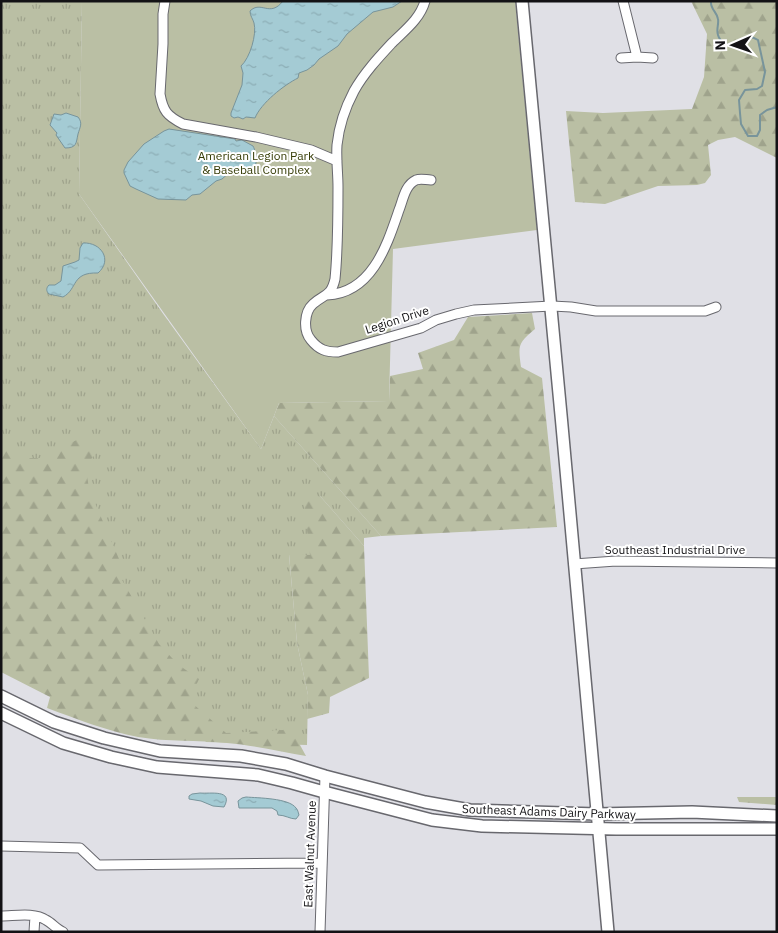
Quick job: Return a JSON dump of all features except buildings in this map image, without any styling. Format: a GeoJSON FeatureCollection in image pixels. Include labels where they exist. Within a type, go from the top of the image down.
{"type":"FeatureCollection","features":[{"type":"Feature","properties":{"kind":"main road"},"geometry":{"type":"LineString","coordinates":[[522,1],[552,306],[608,932]]}},
{"type":"Feature","properties":{"kind":"main road","name":"Southeast Adams Dairy Parkway"},"geometry":{"type":"LineString","coordinates":[[1,696],[54,722],[104,738],[160,751],[242,756],[286,764],[425,802],[470,810],[597,814],[692,812],[777,816]]}},
{"type":"Feature","properties":{"kind":"main road","name":"Southeast Adams Dairy Parkway"},"geometry":{"type":"LineString","coordinates":[[1,713],[63,743],[111,757],[157,767],[258,775],[432,820],[482,826],[777,829]]}},
{"type":"Feature","properties":{"kind":"street"},"geometry":{"type":"LineString","coordinates":[[165,1],[160,94],[165,112],[183,124],[256,137],[311,150],[337,161]]}},
{"type":"Feature","properties":{"kind":"street"},"geometry":{"type":"LineString","coordinates":[[328,295],[334,287],[336,265],[337,147],[339,128],[355,89],[393,42],[418,18],[425,1]]}},
{"type":"Feature","properties":{"kind":"street"},"geometry":{"type":"LineString","coordinates":[[623,1],[637,57]]}},
{"type":"Feature","properties":{"kind":"street"},"geometry":{"type":"LineString","coordinates":[[621,58],[652,58]]}},
{"type":"Feature","properties":{"kind":"street"},"geometry":{"type":"LineString","coordinates":[[328,295],[346,291],[366,278],[383,254],[406,192],[411,184],[416,180],[431,180]]}},
{"type":"Feature","properties":{"kind":"street","name":"Legion Drive"},"geometry":{"type":"LineString","coordinates":[[328,295],[312,305],[306,315],[306,328],[309,338],[318,348],[328,352],[338,352],[420,328],[436,320],[474,310],[552,306],[596,311],[705,311],[716,307]]}},
{"type":"Feature","properties":{"kind":"street","name":"Southeast Industrial Drive"},"geometry":{"type":"LineString","coordinates":[[574,564],[616,561],[777,562]]}},
{"type":"Feature","properties":{"kind":"street","name":"East Walnut Avenue"},"geometry":{"type":"LineString","coordinates":[[320,932],[325,776]]}},
{"type":"Feature","properties":{"kind":"street"},"geometry":{"type":"LineString","coordinates":[[1,846],[80,848],[98,865],[321,863]]}},
{"type":"Feature","properties":{"kind":"street"},"geometry":{"type":"LineString","coordinates":[[1,916],[34,916],[46,919],[62,932]]}},
{"type":"Feature","properties":{"kind":"street"},"geometry":{"type":"LineString","coordinates":[[34,916],[34,932]]}},
{"type":"Feature","properties":{"kind":"street"},"geometry":{"type":"LineString","coordinates":[[312,932],[320,932]]}},
{"type":"Feature","properties":{"kind":"green space"},"geometry":{"type":"Polygon","coordinates":[[[1,1],[82,1],[79,194],[261,449],[274,416],[381,536],[364,538],[364,546],[320,496],[310,555],[289,555],[297,643],[308,695],[307,745],[206,742],[1,465],[1,1]]]}},
{"type":"Feature","properties":{"kind":"green space","name":"American Legion Park & Baseball Complex"},"geometry":{"type":"Polygon","coordinates":[[[82,1],[515,1],[537,230],[393,249],[389,401],[279,403],[261,449],[79,194],[82,1]]]}},
{"type":"Feature","properties":{"kind":"green space"},"geometry":{"type":"Polygon","coordinates":[[[691,1],[777,1],[777,158],[735,137],[718,140],[708,145],[711,175],[705,183],[658,186],[605,204],[575,202],[566,111],[603,113],[692,109],[704,77],[707,34],[691,1]]]}},
{"type":"Feature","properties":{"kind":"green space"},"geometry":{"type":"Polygon","coordinates":[[[532,313],[535,329],[520,345],[520,360],[521,367],[542,378],[557,527],[381,536],[274,416],[279,403],[389,401],[390,376],[423,369],[418,353],[454,340],[468,317],[532,313]]]}},
{"type":"Feature","properties":{"kind":"green space"},"geometry":{"type":"Polygon","coordinates":[[[88,434],[97,452],[88,463],[89,489],[125,573],[122,580],[159,644],[183,668],[199,679],[192,692],[191,702],[226,733],[283,730],[290,726],[306,756],[237,744],[149,739],[115,731],[47,708],[50,697],[1,672],[1,448],[9,448],[27,458],[42,458],[88,434]]]}},
{"type":"Feature","properties":{"kind":"green space"},"geometry":{"type":"Polygon","coordinates":[[[320,496],[364,546],[369,678],[330,697],[329,713],[307,719],[308,695],[297,643],[289,554],[310,555],[304,504],[311,497],[320,496]]]}},
{"type":"Feature","properties":{"kind":"green space"},"geometry":{"type":"Polygon","coordinates":[[[737,797],[777,797],[777,805],[739,802],[737,797]]]}},
{"type":"Feature","properties":{"kind":"water"},"geometry":{"type":"Polygon","coordinates":[[[283,1],[402,1],[393,7],[373,12],[347,34],[338,46],[307,70],[299,73],[298,78],[274,95],[262,106],[255,118],[234,118],[231,116],[231,113],[242,85],[243,73],[241,66],[250,52],[254,39],[255,28],[250,11],[258,7],[274,8],[283,1]]]}},
{"type":"Feature","properties":{"kind":"water"},"geometry":{"type":"Polygon","coordinates":[[[66,113],[78,117],[81,123],[75,144],[72,147],[65,148],[50,125],[54,114],[61,115],[66,113]]]}},
{"type":"Feature","properties":{"kind":"water"},"geometry":{"type":"Polygon","coordinates":[[[169,129],[235,139],[236,141],[242,140],[253,146],[256,156],[255,166],[250,171],[244,168],[230,172],[200,194],[192,195],[186,200],[158,199],[130,186],[124,173],[128,162],[144,144],[169,129]]]}},
{"type":"Feature","properties":{"kind":"water"},"geometry":{"type":"Polygon","coordinates":[[[83,243],[95,245],[100,249],[105,258],[102,268],[98,273],[83,275],[68,294],[63,297],[49,294],[47,287],[61,281],[63,266],[79,260],[80,248],[83,243]]]}},
{"type":"Feature","properties":{"kind":"water"},"geometry":{"type":"Polygon","coordinates":[[[192,794],[223,795],[226,797],[224,807],[189,799],[189,796],[192,794]]]}},
{"type":"Feature","properties":{"kind":"water"},"geometry":{"type":"Polygon","coordinates":[[[246,797],[287,802],[298,810],[299,815],[294,819],[278,815],[277,811],[272,808],[239,808],[238,801],[246,797]]]}},
{"type":"Feature","properties":{"kind":"waterway"},"geometry":{"type":"LineString","coordinates":[[711,1],[718,19],[718,35],[725,45],[749,37],[758,40],[765,72],[762,86],[757,89],[745,90],[739,100],[741,124],[748,136],[757,136],[760,130],[760,115],[767,110],[777,107]]}}]}
